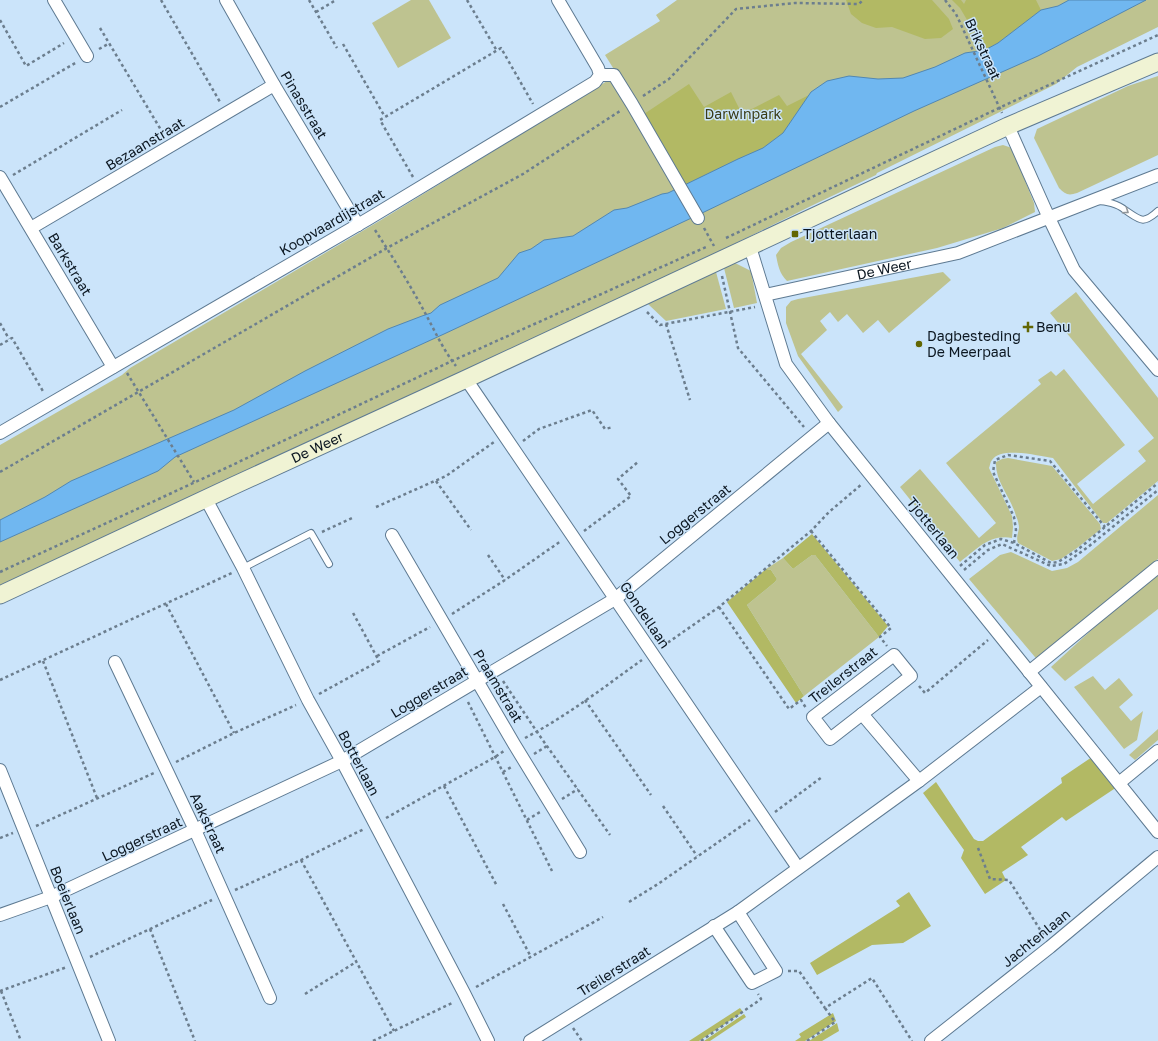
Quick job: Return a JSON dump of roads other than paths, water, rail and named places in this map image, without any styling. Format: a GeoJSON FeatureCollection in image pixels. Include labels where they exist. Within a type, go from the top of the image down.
{"type":"FeatureCollection","features":[{"type":"Feature","properties":{"kind":"street"},"geometry":{"type":"LineString","coordinates":[[54,0],[87,56]]}},
{"type":"Feature","properties":{"kind":"street","name":"Pinasstraat"},"geometry":{"type":"LineString","coordinates":[[226,0],[274,85],[363,222]]}},
{"type":"Feature","properties":{"kind":"street"},"geometry":{"type":"LineString","coordinates":[[558,0],[598,68],[600,75],[614,74],[698,218]]}},
{"type":"Feature","properties":{"kind":"street","name":"De Weer"},"geometry":{"type":"LineString","coordinates":[[0,595],[1008,126],[1158,62]]}},
{"type":"Feature","properties":{"kind":"street","name":"Koopvaardijstraat"},"geometry":{"type":"LineString","coordinates":[[0,433],[420,188],[595,82],[600,75]]}},
{"type":"Feature","properties":{"kind":"street","name":"Bezaanstraat"},"geometry":{"type":"LineString","coordinates":[[31,228],[274,85]]}},
{"type":"Feature","properties":{"kind":"street"},"geometry":{"type":"LineString","coordinates":[[1008,126],[1074,270],[1158,370]]}},
{"type":"Feature","properties":{"kind":"street","name":"De Weer"},"geometry":{"type":"LineString","coordinates":[[766,300],[958,253],[1158,175]]}},
{"type":"Feature","properties":{"kind":"street","name":"Barkstraat"},"geometry":{"type":"LineString","coordinates":[[1,179],[117,365]]}},
{"type":"Feature","properties":{"kind":"street"},"geometry":{"type":"LineString","coordinates":[[750,246],[766,300]]}},
{"type":"Feature","properties":{"kind":"street","name":"Tjotterlaan"},"geometry":{"type":"LineString","coordinates":[[766,300],[786,364],[829,423],[1158,832]]}},
{"type":"Feature","properties":{"kind":"street","name":"Gondellaan"},"geometry":{"type":"LineString","coordinates":[[466,379],[798,868]]}},
{"type":"Feature","properties":{"kind":"street","name":"Loggerstraat"},"geometry":{"type":"LineString","coordinates":[[0,915],[51,897],[342,761],[462,690],[615,599],[829,423]]}},
{"type":"Feature","properties":{"kind":"street","name":"Botterlaan"},"geometry":{"type":"LineString","coordinates":[[206,499],[243,568],[308,700],[342,761],[488,1041]]}},
{"type":"Feature","properties":{"kind":"street","name":"Praamstraat"},"geometry":{"type":"LineString","coordinates":[[392,535],[514,744],[580,852]]}},
{"type":"Feature","properties":{"kind":"street"},"geometry":{"type":"LineString","coordinates":[[1029,672],[1158,567]]}},
{"type":"Feature","properties":{"kind":"street","name":"Treilerstraat"},"geometry":{"type":"LineString","coordinates":[[894,654],[911,676],[862,714],[830,739],[813,717],[894,654]]}},
{"type":"Feature","properties":{"kind":"street","name":"Aakstraat"},"geometry":{"type":"LineString","coordinates":[[115,662],[195,830],[270,998]]}},
{"type":"Feature","properties":{"kind":"street","name":"Treilerstraat"},"geometry":{"type":"LineString","coordinates":[[530,1041],[738,912],[919,781],[1041,687]]}},
{"type":"Feature","properties":{"kind":"street"},"geometry":{"type":"LineString","coordinates":[[862,714],[919,781]]}},
{"type":"Feature","properties":{"kind":"street"},"geometry":{"type":"LineString","coordinates":[[1119,783],[1158,751]]}},
{"type":"Feature","properties":{"kind":"street","name":"Boeierlaan"},"geometry":{"type":"LineString","coordinates":[[0,770],[109,1041]]}},
{"type":"Feature","properties":{"kind":"street","name":"Jachtenlaan"},"geometry":{"type":"LineString","coordinates":[[931,1041],[1050,947],[1158,857]]}},
{"type":"Feature","properties":{"kind":"street"},"geometry":{"type":"LineString","coordinates":[[714,926],[752,983],[776,971],[738,912]]}},
{"type":"Feature","properties":{"kind":"lane"},"geometry":{"type":"LineString","coordinates":[[1090,202],[1100,201],[1124,208],[1140,220],[1150,218],[1158,211]]}},
{"type":"Feature","properties":{"kind":"lane"},"geometry":{"type":"LineString","coordinates":[[243,568],[311,533],[329,564]]}},
{"type":"Feature","properties":{"kind":"water"},"geometry":{"type":"Polygon","coordinates":[[[1069,0],[1146,0],[1038,56],[914,111],[700,214],[444,334],[175,457],[158,471],[0,542],[0,520],[45,497],[71,481],[234,410],[305,371],[388,329],[431,313],[440,305],[498,278],[519,253],[531,249],[544,240],[573,236],[614,210],[627,208],[668,193],[763,148],[783,133],[811,92],[827,81],[849,76],[878,79],[903,78],[935,67],[965,53],[985,50],[998,43],[1041,10],[1058,6],[1069,0]]]}},
{"type":"Feature","properties":{"kind":"place","name":"Tjotterlaan"},"geometry":{"type":"Point","coordinates":[795,234]}},
{"type":"Feature","properties":{"kind":"place","name":"Benu"},"geometry":{"type":"Point","coordinates":[1028,327]}},
{"type":"Feature","properties":{"kind":"place","name":"Dagbesteding De Meerpaal"},"geometry":{"type":"Point","coordinates":[919,344]}},
{"type":"Feature","properties":{"kind":"park label","name":"Darwinpark"},"geometry":{"type":"Point","coordinates":[743,114]}}]}
